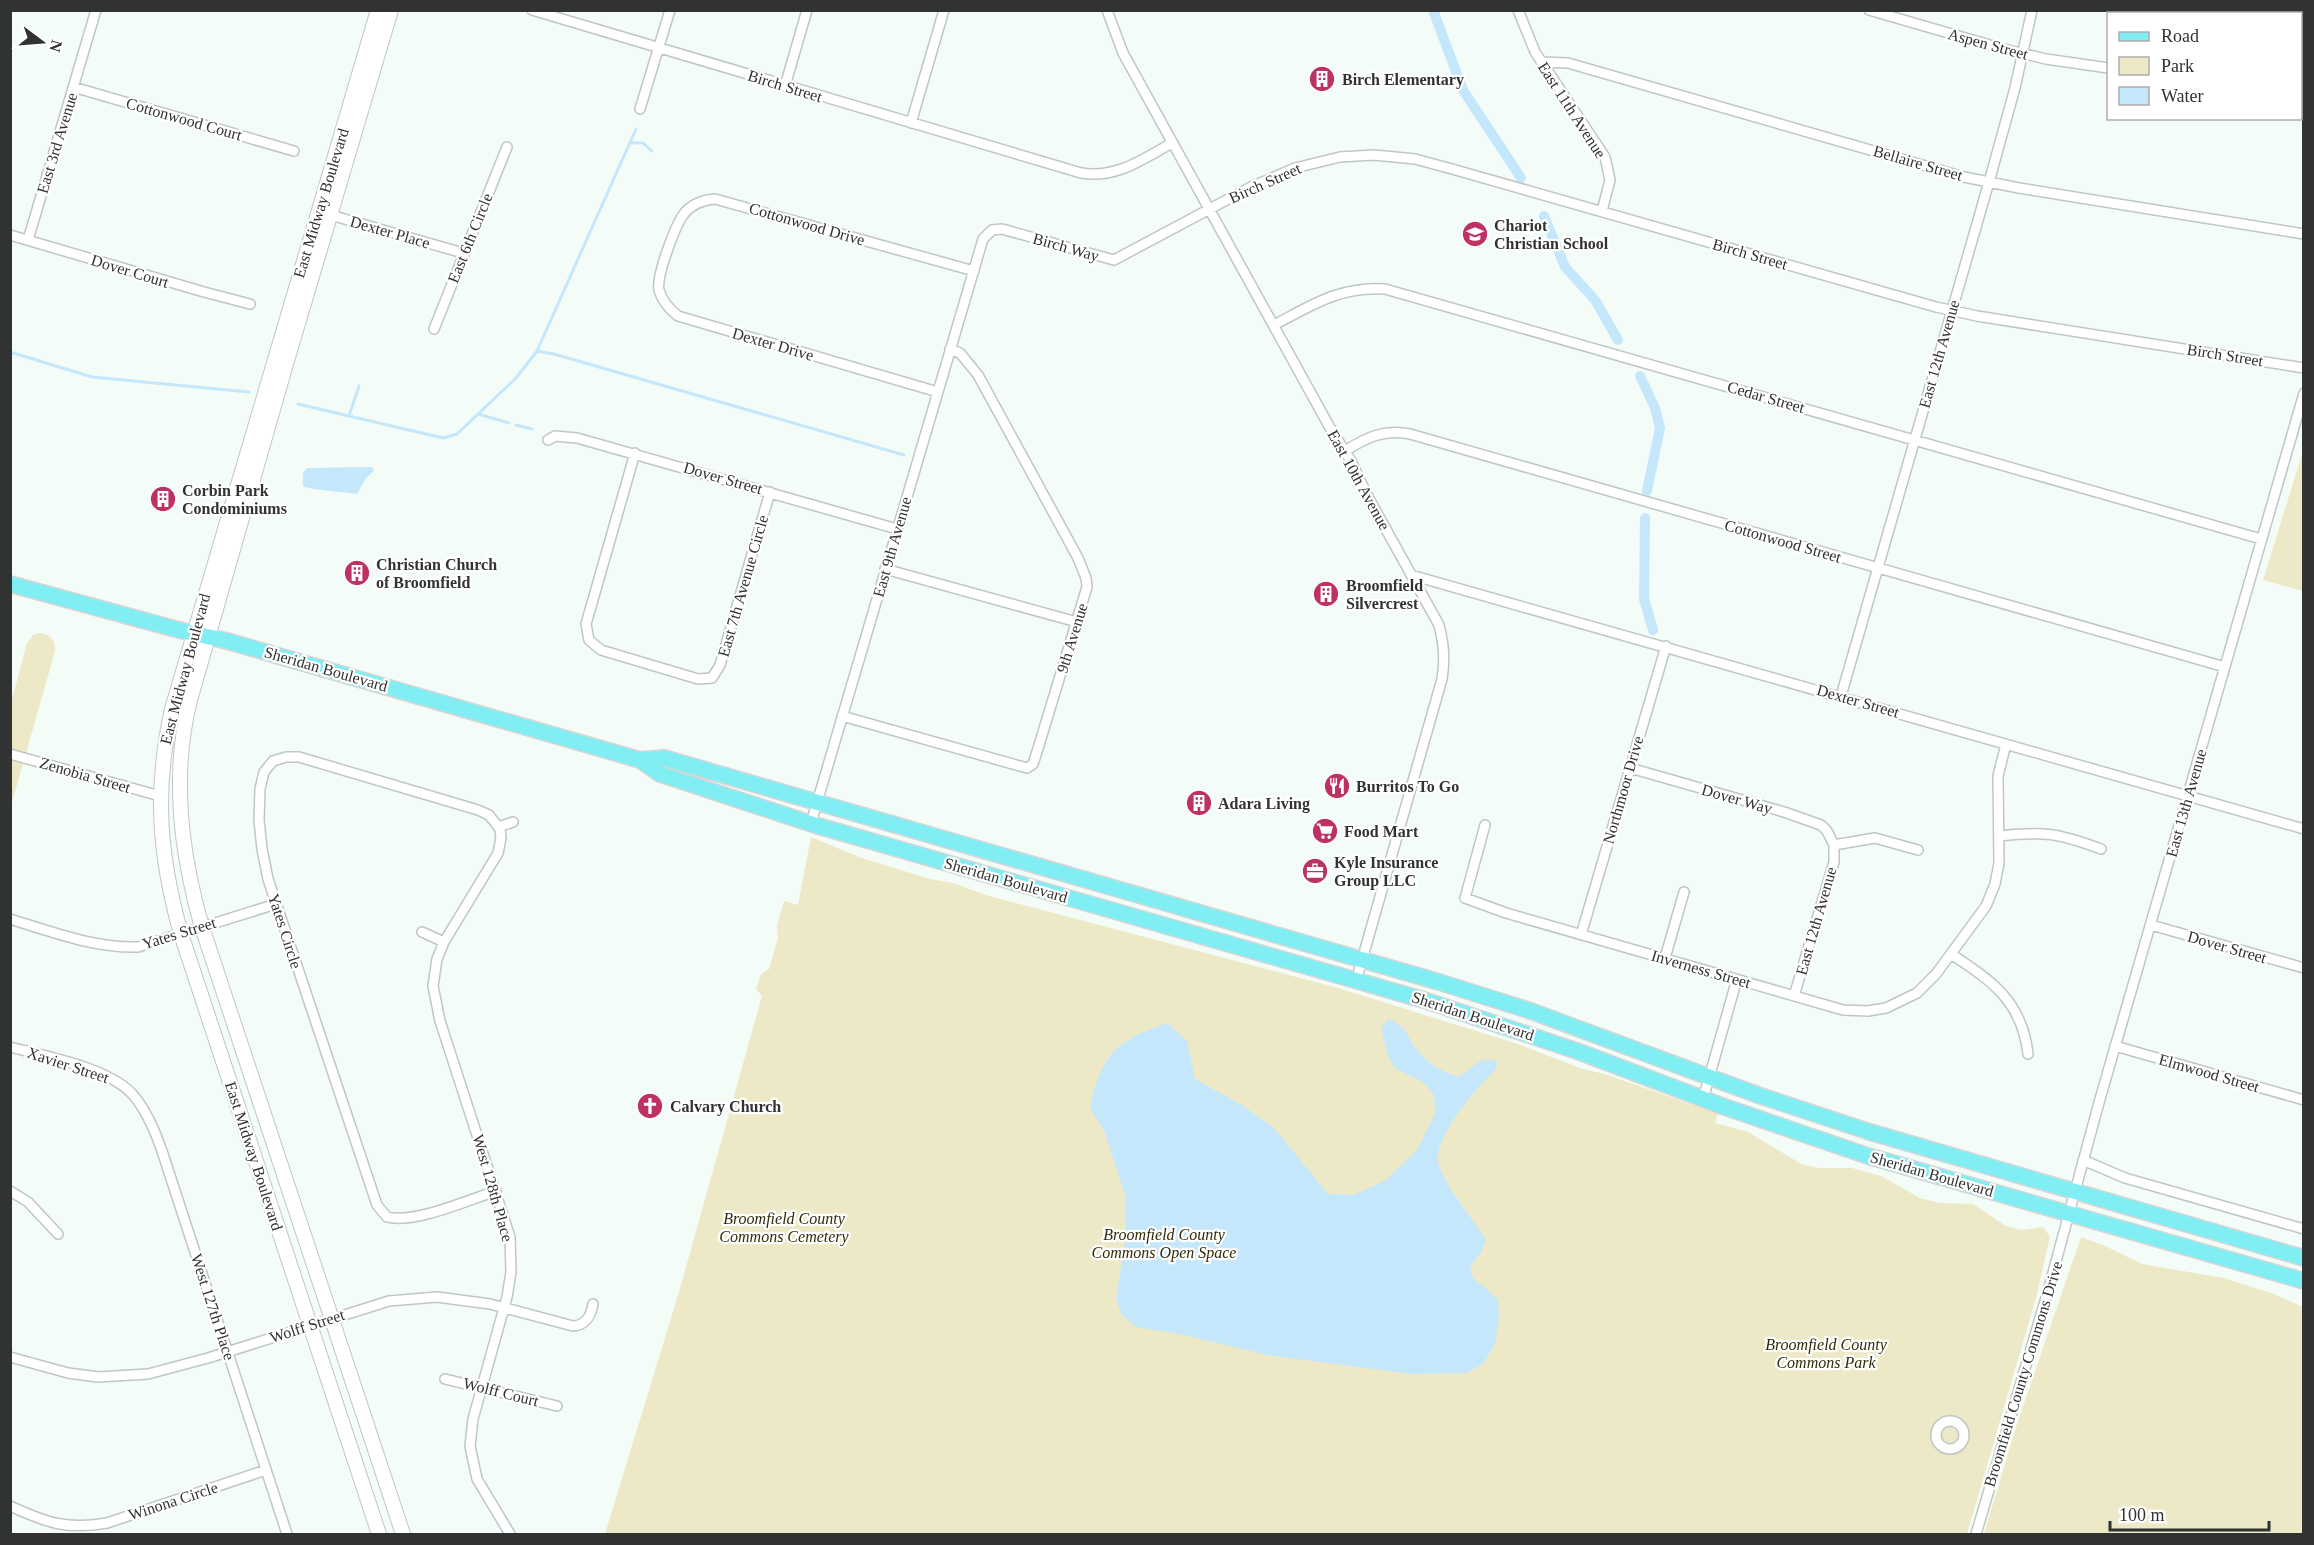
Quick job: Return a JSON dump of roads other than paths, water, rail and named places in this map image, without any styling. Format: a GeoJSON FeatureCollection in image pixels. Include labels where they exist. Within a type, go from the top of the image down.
{"type":"FeatureCollection","features":[{"type":"Feature","properties":{"kind":"main road","name":"East Midway Boulevard"},"geometry":{"type":"LineString","coordinates":[[378,10],[324,213],[201,634],[165,737],[160,796],[162,853],[181,934],[379,1534]]}},
{"type":"Feature","properties":{"kind":"main road","name":"East Midway Boulevard"},"geometry":{"type":"LineString","coordinates":[[324,213],[391,10]]}},
{"type":"Feature","properties":{"kind":"main road","name":"Sheridan Boulevard"},"geometry":{"type":"LineString","coordinates":[[10,584],[201,634],[640,760],[660,774],[811,823],[1511,1028],[1703,1099],[1868,1156],[2304,1281]]}},
{"type":"Feature","properties":{"kind":"main road","name":"East Midway Boulevard"},"geometry":{"type":"LineString","coordinates":[[201,634],[183,730],[179,776],[181,821],[187,865],[202,927],[403,1534]]}},
{"type":"Feature","properties":{"kind":"main road","name":"Sheridan Boulevard"},"geometry":{"type":"LineString","coordinates":[[640,760],[664,758],[1362,959],[1528,1010],[1859,1129],[2304,1258]]}},
{"type":"Feature","properties":{"kind":"street","name":"East 3rd Avenue"},"geometry":{"type":"LineString","coordinates":[[28,240],[96,10]]}},
{"type":"Feature","properties":{"kind":"street"},"geometry":{"type":"LineString","coordinates":[[640,109],[670,10]]}},
{"type":"Feature","properties":{"kind":"street"},"geometry":{"type":"LineString","coordinates":[[785,86],[807,10]]}},
{"type":"Feature","properties":{"kind":"street"},"geometry":{"type":"LineString","coordinates":[[911,123],[944,10]]}},
{"type":"Feature","properties":{"kind":"street","name":"East 10th Avenue"},"geometry":{"type":"LineString","coordinates":[[1107,10],[1123,52],[1345,451],[1439,626],[1444,644],[1445,660],[1442,679],[1356,981]]}},
{"type":"Feature","properties":{"kind":"street","name":"East 11th Avenue"},"geometry":{"type":"LineString","coordinates":[[1518,10],[1541,62],[1605,158],[1610,180],[1602,212]]}},
{"type":"Feature","properties":{"kind":"street","name":"Aspen Street"},"geometry":{"type":"LineString","coordinates":[[1869,10],[2024,53],[2107,68]]}},
{"type":"Feature","properties":{"kind":"street","name":"East 12th Avenue"},"geometry":{"type":"LineString","coordinates":[[1841,696],[1989,182],[2024,53],[2032,10]]}},
{"type":"Feature","properties":{"kind":"street","name":"Birch Street"},"geometry":{"type":"LineString","coordinates":[[533,11],[1091,174],[1118,171],[1172,142]]}},
{"type":"Feature","properties":{"kind":"street","name":"Bellaire Street"},"geometry":{"type":"LineString","coordinates":[[1541,62],[1568,63],[1953,174],[1989,182],[2304,234]]}},
{"type":"Feature","properties":{"kind":"street","name":"Cottonwood Court"},"geometry":{"type":"LineString","coordinates":[[73,87],[294,151]]}},
{"type":"Feature","properties":{"kind":"street","name":"East 6th Circle"},"geometry":{"type":"LineString","coordinates":[[434,329],[507,147]]}},
{"type":"Feature","properties":{"kind":"street","name":"Birch Street"},"geometry":{"type":"LineString","coordinates":[[1209,210],[1251,187],[1295,168],[1324,160],[1374,155],[1415,159],[1952,311],[2304,368]]}},
{"type":"Feature","properties":{"kind":"street","name":"Cottonwood Drive"},"geometry":{"type":"LineString","coordinates":[[667,252],[683,216],[694,204],[715,199],[974,271]]}},
{"type":"Feature","properties":{"kind":"street","name":"Birch Way"},"geometry":{"type":"LineString","coordinates":[[974,271],[983,239],[992,231],[999,229],[1114,260],[1209,210]]}},
{"type":"Feature","properties":{"kind":"street","name":"Dexter Place"},"geometry":{"type":"LineString","coordinates":[[324,213],[463,253]]}},
{"type":"Feature","properties":{"kind":"street","name":"Dover Court"},"geometry":{"type":"LineString","coordinates":[[10,235],[250,304]]}},
{"type":"Feature","properties":{"kind":"street","name":"Dexter Drive"},"geometry":{"type":"LineString","coordinates":[[667,252],[660,270],[658,288],[668,308],[678,316],[938,392]]}},
{"type":"Feature","properties":{"kind":"street","name":"East 9th Avenue"},"geometry":{"type":"LineString","coordinates":[[811,823],[974,271]]}},
{"type":"Feature","properties":{"kind":"street","name":"Cedar Street"},"geometry":{"type":"LineString","coordinates":[[1274,325],[1341,292],[1367,288],[1385,289],[2261,539]]}},
{"type":"Feature","properties":{"kind":"street","name":"9th Avenue"},"geometry":{"type":"LineString","coordinates":[[842,716],[1027,768],[1033,764],[1077,622],[1087,587],[1078,558],[978,375],[960,353],[950,349]]}},
{"type":"Feature","properties":{"kind":"street","name":"East 13th Avenue"},"geometry":{"type":"LineString","coordinates":[[2071,1214],[2083,1160],[2115,1046],[2304,393]]}},
{"type":"Feature","properties":{"kind":"street","name":"Cottonwood Street"},"geometry":{"type":"LineString","coordinates":[[1345,451],[1376,434],[1395,431],[1410,434],[2225,667]]}},
{"type":"Feature","properties":{"kind":"street","name":"Dover Street"},"geometry":{"type":"LineString","coordinates":[[548,440],[555,436],[577,438],[897,529]]}},
{"type":"Feature","properties":{"kind":"street","name":"East 7th Avenue Circle"},"geometry":{"type":"LineString","coordinates":[[635,453],[586,624],[589,640],[600,650],[698,680],[712,678],[720,664],[770,492]]}},
{"type":"Feature","properties":{"kind":"street"},"geometry":{"type":"LineString","coordinates":[[885,570],[1077,622]]}},
{"type":"Feature","properties":{"kind":"street","name":"Dexter Street"},"geometry":{"type":"LineString","coordinates":[[1411,575],[2304,829]]}},
{"type":"Feature","properties":{"kind":"street","name":"Northmoor Drive"},"geometry":{"type":"LineString","coordinates":[[1581,934],[1665,646]]}},
{"type":"Feature","properties":{"kind":"street"},"geometry":{"type":"LineString","coordinates":[[2006,744],[1998,776],[1999,863],[1990,897],[1951,954],[1993,984],[2007,998],[2019,1016],[2025,1032],[2028,1054]]}},
{"type":"Feature","properties":{"kind":"street","name":"Zenobia Street"},"geometry":{"type":"LineString","coordinates":[[10,754],[160,796]]}},
{"type":"Feature","properties":{"kind":"street","name":"Yates Circle"},"geometry":{"type":"LineString","coordinates":[[495,1191],[421,1215],[385,1222],[367,1181],[276,904],[262,849],[259,820],[260,789],[264,772],[272,756],[299,757],[461,804],[489,815],[498,827]]}},
{"type":"Feature","properties":{"kind":"street","name":"Dover Way"},"geometry":{"type":"LineString","coordinates":[[1630,768],[1809,820],[1821,825],[1827,831],[1834,845]]}},
{"type":"Feature","properties":{"kind":"street"},"geometry":{"type":"LineString","coordinates":[[498,827],[513,822]]}},
{"type":"Feature","properties":{"kind":"street","name":"Inverness Street"},"geometry":{"type":"LineString","coordinates":[[1485,825],[1465,898],[1843,1010],[1875,1010],[1906,999],[1932,978],[1951,954]]}},
{"type":"Feature","properties":{"kind":"street","name":"West 128th Place"},"geometry":{"type":"LineString","coordinates":[[498,827],[501,838],[498,853],[444,942],[437,958],[434,974],[435,1001],[511,1247],[511,1272],[504,1308],[471,1434],[471,1456],[480,1485],[510,1534]]}},
{"type":"Feature","properties":{"kind":"street"},"geometry":{"type":"LineString","coordinates":[[1999,836],[2047,833],[2074,839],[2100,849]]}},
{"type":"Feature","properties":{"kind":"street"},"geometry":{"type":"LineString","coordinates":[[1834,845],[1875,838],[1918,850]]}},
{"type":"Feature","properties":{"kind":"street","name":"East 12th Avenue"},"geometry":{"type":"LineString","coordinates":[[1794,996],[1834,862],[1834,845]]}},
{"type":"Feature","properties":{"kind":"street"},"geometry":{"type":"LineString","coordinates":[[1665,958],[1684,892]]}},
{"type":"Feature","properties":{"kind":"street","name":"Yates Street"},"geometry":{"type":"LineString","coordinates":[[10,920],[93,943],[119,947],[138,946],[276,904]]}},
{"type":"Feature","properties":{"kind":"street","name":"Dover Street"},"geometry":{"type":"LineString","coordinates":[[2151,925],[2304,968]]}},
{"type":"Feature","properties":{"kind":"street"},"geometry":{"type":"LineString","coordinates":[[422,932],[444,942]]}},
{"type":"Feature","properties":{"kind":"street"},"geometry":{"type":"LineString","coordinates":[[1703,1099],[1737,979]]}},
{"type":"Feature","properties":{"kind":"street","name":"Elmwood Street"},"geometry":{"type":"LineString","coordinates":[[2115,1046],[2304,1100]]}},
{"type":"Feature","properties":{"kind":"street","name":"Xavier Street"},"geometry":{"type":"LineString","coordinates":[[10,1047],[99,1073],[124,1086]]}},
{"type":"Feature","properties":{"kind":"street","name":"West 127th Place"},"geometry":{"type":"LineString","coordinates":[[124,1086],[142,1107],[153,1127],[287,1534]]}},
{"type":"Feature","properties":{"kind":"street"},"geometry":{"type":"LineString","coordinates":[[2083,1160],[2125,1178],[2304,1229]]}},
{"type":"Feature","properties":{"kind":"street"},"geometry":{"type":"LineString","coordinates":[[10,1191],[28,1202],[58,1234]]}},
{"type":"Feature","properties":{"kind":"street","name":"Broomfield County Commons Drive"},"geometry":{"type":"LineString","coordinates":[[1976,1534],[2071,1214]]}},
{"type":"Feature","properties":{"kind":"street","name":"Wolff Street"},"geometry":{"type":"LineString","coordinates":[[10,1357],[68,1373],[98,1377],[148,1374],[174,1369],[388,1301],[437,1297],[490,1304],[578,1326],[589,1317],[593,1304]]}},
{"type":"Feature","properties":{"kind":"street","name":"Wolff Court"},"geometry":{"type":"LineString","coordinates":[[445,1379],[557,1406]]}},
{"type":"Feature","properties":{"kind":"street","name":"Winona Circle"},"geometry":{"type":"LineString","coordinates":[[10,1506],[52,1524],[85,1527],[107,1523],[266,1470]]}},
{"type":"Feature","properties":{"kind":"water"},"geometry":{"type":"Polygon","coordinates":[[[2303,11],[2303,63],[2302,12],[2142,12],[2303,11]]]}},
{"type":"Feature","properties":{"kind":"water"},"geometry":{"type":"Polygon","coordinates":[[[372,467],[374,471],[366,478],[357,494],[303,486],[303,473],[307,468],[372,467]]]}},
{"type":"Feature","properties":{"kind":"water"},"geometry":{"type":"Polygon","coordinates":[[[1388,1019],[1401,1026],[1423,1057],[1437,1068],[1453,1075],[1459,1077],[1482,1061],[1497,1062],[1496,1069],[1469,1099],[1450,1125],[1439,1150],[1438,1161],[1451,1190],[1486,1240],[1481,1252],[1470,1266],[1473,1278],[1498,1299],[1499,1317],[1495,1344],[1483,1364],[1466,1373],[1411,1374],[1267,1355],[1180,1334],[1136,1327],[1121,1314],[1116,1298],[1126,1236],[1126,1198],[1105,1133],[1090,1108],[1100,1074],[1114,1052],[1135,1036],[1167,1023],[1187,1041],[1195,1079],[1242,1105],[1274,1128],[1328,1194],[1354,1195],[1386,1180],[1417,1150],[1435,1114],[1434,1095],[1423,1082],[1396,1069],[1388,1057],[1381,1028],[1388,1019]]]}},
{"type":"Feature","properties":{"kind":"waterway"},"geometry":{"type":"LineString","coordinates":[[1433,10],[1463,90],[1521,178]]}},
{"type":"Feature","properties":{"kind":"waterway"},"geometry":{"type":"LineString","coordinates":[[298,404],[443,438],[457,434],[516,378],[537,351],[636,129]]}},
{"type":"Feature","properties":{"kind":"waterway"},"geometry":{"type":"LineString","coordinates":[[630,143],[643,143],[652,151]]}},
{"type":"Feature","properties":{"kind":"waterway"},"geometry":{"type":"LineString","coordinates":[[1544,216],[1565,267],[1595,300],[1618,340]]}},
{"type":"Feature","properties":{"kind":"waterway"},"geometry":{"type":"LineString","coordinates":[[537,351],[904,455]]}},
{"type":"Feature","properties":{"kind":"waterway"},"geometry":{"type":"LineString","coordinates":[[10,352],[92,377],[249,392]]}},
{"type":"Feature","properties":{"kind":"waterway"},"geometry":{"type":"LineString","coordinates":[[1640,376],[1655,408],[1660,428],[1647,491]]}},
{"type":"Feature","properties":{"kind":"waterway"},"geometry":{"type":"LineString","coordinates":[[349,416],[359,386]]}},
{"type":"Feature","properties":{"kind":"waterway"},"geometry":{"type":"LineString","coordinates":[[478,414],[509,423]]}},
{"type":"Feature","properties":{"kind":"waterway"},"geometry":{"type":"LineString","coordinates":[[516,425],[532,429]]}},
{"type":"Feature","properties":{"kind":"waterway"},"geometry":{"type":"LineString","coordinates":[[1645,518],[1644,599],[1653,630]]}},
{"type":"Feature","properties":{"kind":"place","name":"Birch Elementary"},"geometry":{"type":"Point","coordinates":[1322,79]}},
{"type":"Feature","properties":{"kind":"place","name":"Chariot Christian School"},"geometry":{"type":"Point","coordinates":[1475,234]}},
{"type":"Feature","properties":{"kind":"place","name":"Corbin Park Condominiums"},"geometry":{"type":"Point","coordinates":[163,499]}},
{"type":"Feature","properties":{"kind":"place","name":"Christian Church of Broomfield"},"geometry":{"type":"Point","coordinates":[357,573]}},
{"type":"Feature","properties":{"kind":"place","name":"Broomfield Silvercrest"},"geometry":{"type":"Point","coordinates":[1326,594]}},
{"type":"Feature","properties":{"kind":"place","name":"Burritos To Go"},"geometry":{"type":"Point","coordinates":[1337,786]}},
{"type":"Feature","properties":{"kind":"place","name":"Adara Living"},"geometry":{"type":"Point","coordinates":[1199,803]}},
{"type":"Feature","properties":{"kind":"place","name":"Food Mart"},"geometry":{"type":"Point","coordinates":[1325,831]}},
{"type":"Feature","properties":{"kind":"place","name":"Kyle Insurance Group LLC"},"geometry":{"type":"Point","coordinates":[1315,871]}},
{"type":"Feature","properties":{"kind":"place","name":"Calvary Church"},"geometry":{"type":"Point","coordinates":[650,1106]}},
{"type":"Feature","properties":{"kind":"park label","name":"Broomfield County Commons Cemetery"},"geometry":{"type":"Point","coordinates":[784,1227]}},
{"type":"Feature","properties":{"kind":"park label","name":"Broomfield County Commons Open Space"},"geometry":{"type":"Point","coordinates":[1164,1243]}},
{"type":"Feature","properties":{"kind":"park label","name":"Broomfield County Commons Park"},"geometry":{"type":"Point","coordinates":[1826,1353]}}]}
